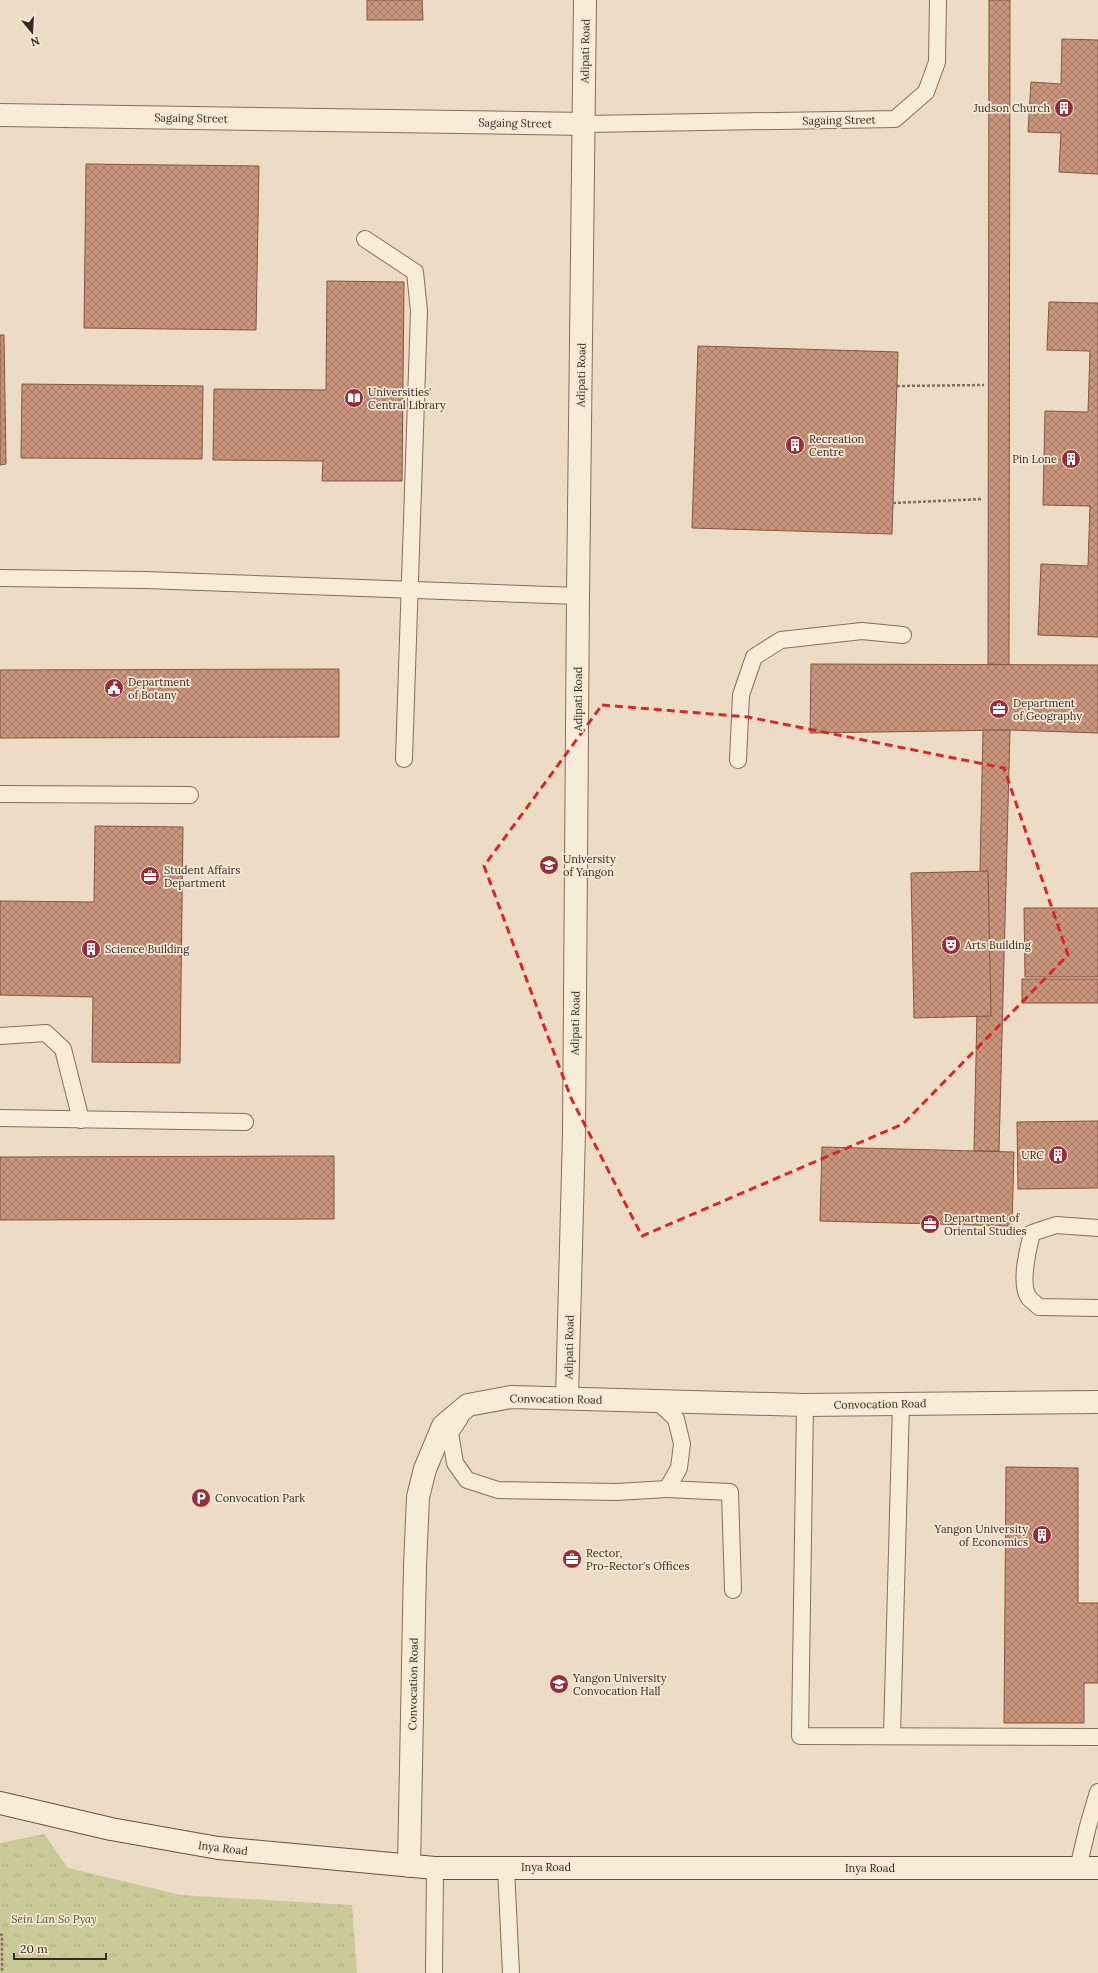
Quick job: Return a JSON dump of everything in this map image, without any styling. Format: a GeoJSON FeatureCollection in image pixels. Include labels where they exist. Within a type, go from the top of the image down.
{"type":"FeatureCollection","features":[{"type":"Feature","properties":{"kind":"street","name":"Adipati Road"},"geometry":{"type":"LineString","coordinates":[[567,1398],[574,1133],[578,596],[585,0]]}},
{"type":"Feature","properties":{"kind":"street","name":"Sagaing Street"},"geometry":{"type":"LineString","coordinates":[[0,115],[584,124]]}},
{"type":"Feature","properties":{"kind":"street","name":"Convocation Road"},"geometry":{"type":"LineString","coordinates":[[409,1866],[418,1497],[425,1469],[443,1426],[468,1405],[511,1397],[805,1405],[1098,1402]]}},
{"type":"Feature","properties":{"kind":"street","name":"Inya Road"},"geometry":{"type":"LineString","coordinates":[[0,1803],[111,1829],[218,1848],[435,1868],[1088,1868]]}},
{"type":"Feature","properties":{"kind":"lane","name":"Sagaing Street"},"geometry":{"type":"LineString","coordinates":[[584,124],[895,119],[926,92],[937,62],[938,0]]}},
{"type":"Feature","properties":{"kind":"lane"},"geometry":{"type":"LineString","coordinates":[[365,239],[415,272],[419,311],[404,759]]}},
{"type":"Feature","properties":{"kind":"lane"},"geometry":{"type":"LineString","coordinates":[[0,578],[145,580],[578,596]]}},
{"type":"Feature","properties":{"kind":"lane"},"geometry":{"type":"LineString","coordinates":[[738,760],[741,695],[754,657],[781,640],[862,631],[903,635]]}},
{"type":"Feature","properties":{"kind":"lane"},"geometry":{"type":"LineString","coordinates":[[0,794],[190,796]]}},
{"type":"Feature","properties":{"kind":"lane"},"geometry":{"type":"LineString","coordinates":[[0,1036],[46,1033],[63,1049],[81,1120]]}},
{"type":"Feature","properties":{"kind":"lane"},"geometry":{"type":"LineString","coordinates":[[0,1118],[245,1122]]}},
{"type":"Feature","properties":{"kind":"lane"},"geometry":{"type":"LineString","coordinates":[[1098,1228],[1056,1225],[1032,1233],[1027,1252],[1025,1285],[1029,1298],[1039,1307],[1098,1308]]}},
{"type":"Feature","properties":{"kind":"lane"},"geometry":{"type":"LineString","coordinates":[[657,1401],[676,1419],[682,1444],[679,1468],[667,1489]]}},
{"type":"Feature","properties":{"kind":"lane"},"geometry":{"type":"LineString","coordinates":[[892,1735],[901,1404]]}},
{"type":"Feature","properties":{"kind":"lane"},"geometry":{"type":"LineString","coordinates":[[468,1405],[450,1433],[455,1463],[467,1480],[498,1490],[617,1492],[667,1489],[730,1492],[733,1590]]}},
{"type":"Feature","properties":{"kind":"lane"},"geometry":{"type":"LineString","coordinates":[[805,1405],[800,1736],[892,1735],[1098,1737]]}},
{"type":"Feature","properties":{"kind":"lane"},"geometry":{"type":"LineString","coordinates":[[1088,1868],[1088,1826],[1098,1792]]}},
{"type":"Feature","properties":{"kind":"lane"},"geometry":{"type":"LineString","coordinates":[[434,1973],[435,1868]]}},
{"type":"Feature","properties":{"kind":"lane"},"geometry":{"type":"LineString","coordinates":[[506,1868],[511,1973]]}},
{"type":"Feature","properties":{"kind":"path"},"geometry":{"type":"LineString","coordinates":[[897,386],[984,385]]}},
{"type":"Feature","properties":{"kind":"path"},"geometry":{"type":"LineString","coordinates":[[893,503],[983,499]]}},
{"type":"Feature","properties":{"kind":"path"},"geometry":{"type":"LineString","coordinates":[[0,1934],[2,1935],[2,1973]]}},
{"type":"Feature","properties":{"kind":"highlighted area"},"geometry":{"type":"Polygon","coordinates":[[[602,705],[748,717],[1004,768],[1068,955],[903,1124],[642,1236],[571,1098],[484,866],[602,705]]]}},
{"type":"Feature","properties":{"kind":"green space","name":"Sein Lan So Pyay"},"geometry":{"type":"Polygon","coordinates":[[[44,1834],[68,1868],[181,1895],[352,1905],[357,1973],[0,1973],[0,1843],[44,1834]]]}},
{"type":"Feature","properties":{"kind":"building"},"geometry":{"type":"Polygon","coordinates":[[[367,0],[422,0],[423,20],[367,20],[367,0]]]}},
{"type":"Feature","properties":{"kind":"building"},"geometry":{"type":"Polygon","coordinates":[[[989,0],[1010,0],[1009,665],[988,664],[989,0]]]}},
{"type":"Feature","properties":{"kind":"building","name":"Judson Church"},"geometry":{"type":"Polygon","coordinates":[[[1062,39],[1098,40],[1098,174],[1059,172],[1061,133],[1028,132],[1031,82],[1061,84],[1062,39]]]}},
{"type":"Feature","properties":{"kind":"building"},"geometry":{"type":"Polygon","coordinates":[[[86,164],[259,166],[256,330],[84,328],[86,164]]]}},
{"type":"Feature","properties":{"kind":"building"},"geometry":{"type":"Polygon","coordinates":[[[327,281],[404,282],[402,481],[322,481],[323,461],[213,460],[214,389],[326,390],[327,281]]]}},
{"type":"Feature","properties":{"kind":"building","name":"Pin Lone"},"geometry":{"type":"Polygon","coordinates":[[[1049,302],[1098,303],[1098,637],[1038,635],[1041,564],[1088,566],[1090,506],[1043,505],[1045,411],[1088,412],[1090,351],[1047,350],[1049,302]]]}},
{"type":"Feature","properties":{"kind":"building"},"geometry":{"type":"Polygon","coordinates":[[[0,335],[4,335],[6,464],[0,465],[0,335]]]}},
{"type":"Feature","properties":{"kind":"building","name":"Recreation Centre"},"geometry":{"type":"Polygon","coordinates":[[[698,346],[898,352],[892,534],[692,528],[698,346]]]}},
{"type":"Feature","properties":{"kind":"building"},"geometry":{"type":"Polygon","coordinates":[[[22,384],[203,386],[202,459],[21,458],[22,384]]]}},
{"type":"Feature","properties":{"kind":"building"},"geometry":{"type":"Polygon","coordinates":[[[811,664],[1098,665],[1098,733],[1010,730],[810,733],[811,664]]]}},
{"type":"Feature","properties":{"kind":"building"},"geometry":{"type":"Polygon","coordinates":[[[339,669],[339,737],[0,738],[0,670],[339,669]]]}},
{"type":"Feature","properties":{"kind":"building"},"geometry":{"type":"Polygon","coordinates":[[[983,730],[1010,730],[999,1151],[974,1151],[983,730]]]}},
{"type":"Feature","properties":{"kind":"building","name":"Science Building"},"geometry":{"type":"Polygon","coordinates":[[[95,826],[183,827],[180,1063],[92,1062],[93,997],[0,995],[0,901],[94,902],[95,826]]]}},
{"type":"Feature","properties":{"kind":"building","name":"Arts Building"},"geometry":{"type":"Polygon","coordinates":[[[988,871],[991,1016],[914,1018],[911,873],[988,871]]]}},
{"type":"Feature","properties":{"kind":"building","name":"Arts Building"},"geometry":{"type":"Polygon","coordinates":[[[1024,908],[1098,908],[1098,977],[1025,977],[1024,908]]]}},
{"type":"Feature","properties":{"kind":"building"},"geometry":{"type":"Polygon","coordinates":[[[1022,979],[1098,979],[1098,1003],[1022,1003],[1022,979]]]}},
{"type":"Feature","properties":{"kind":"building","name":"URC"},"geometry":{"type":"Polygon","coordinates":[[[1098,1121],[1098,1188],[1018,1189],[1017,1122],[1098,1121]]]}},
{"type":"Feature","properties":{"kind":"building"},"geometry":{"type":"Polygon","coordinates":[[[822,1147],[1014,1152],[1012,1226],[820,1221],[822,1147]]]}},
{"type":"Feature","properties":{"kind":"building"},"geometry":{"type":"Polygon","coordinates":[[[334,1156],[334,1219],[0,1220],[0,1157],[334,1156]]]}},
{"type":"Feature","properties":{"kind":"building","name":"Yangon University of Economics"},"geometry":{"type":"Polygon","coordinates":[[[1006,1467],[1078,1468],[1078,1603],[1098,1603],[1098,1683],[1084,1683],[1084,1723],[1004,1723],[1006,1467]]]}},
{"type":"Feature","properties":{"kind":"place","name":"Judson Church"},"geometry":{"type":"Point","coordinates":[1064,108]}},
{"type":"Feature","properties":{"kind":"place","name":"Universities' Central Library"},"geometry":{"type":"Point","coordinates":[354,398]}},
{"type":"Feature","properties":{"kind":"place","name":"Recreation Centre"},"geometry":{"type":"Point","coordinates":[795,445]}},
{"type":"Feature","properties":{"kind":"place","name":"Pin Lone"},"geometry":{"type":"Point","coordinates":[1071,459]}},
{"type":"Feature","properties":{"kind":"place","name":"Department of Botany"},"geometry":{"type":"Point","coordinates":[114,688]}},
{"type":"Feature","properties":{"kind":"place","name":"Department of Geography"},"geometry":{"type":"Point","coordinates":[999,709]}},
{"type":"Feature","properties":{"kind":"place","name":"University of Yangon"},"geometry":{"type":"Point","coordinates":[549,865]}},
{"type":"Feature","properties":{"kind":"place","name":"Student Affairs Department"},"geometry":{"type":"Point","coordinates":[150,876]}},
{"type":"Feature","properties":{"kind":"place","name":"Arts Building"},"geometry":{"type":"Point","coordinates":[951,945]}},
{"type":"Feature","properties":{"kind":"place","name":"Science Building"},"geometry":{"type":"Point","coordinates":[91,949]}},
{"type":"Feature","properties":{"kind":"place","name":"URC"},"geometry":{"type":"Point","coordinates":[1058,1155]}},
{"type":"Feature","properties":{"kind":"place","name":"Department of Oriental Studies"},"geometry":{"type":"Point","coordinates":[930,1224]}},
{"type":"Feature","properties":{"kind":"place","name":"Convocation Park"},"geometry":{"type":"Point","coordinates":[201,1498]}},
{"type":"Feature","properties":{"kind":"place","name":"Yangon University of Economics"},"geometry":{"type":"Point","coordinates":[1042,1535]}},
{"type":"Feature","properties":{"kind":"place","name":"Rector, Pro-Rector's Offices"},"geometry":{"type":"Point","coordinates":[572,1559]}},
{"type":"Feature","properties":{"kind":"place","name":"Yangon University Convocation Hall"},"geometry":{"type":"Point","coordinates":[559,1684]}}]}
